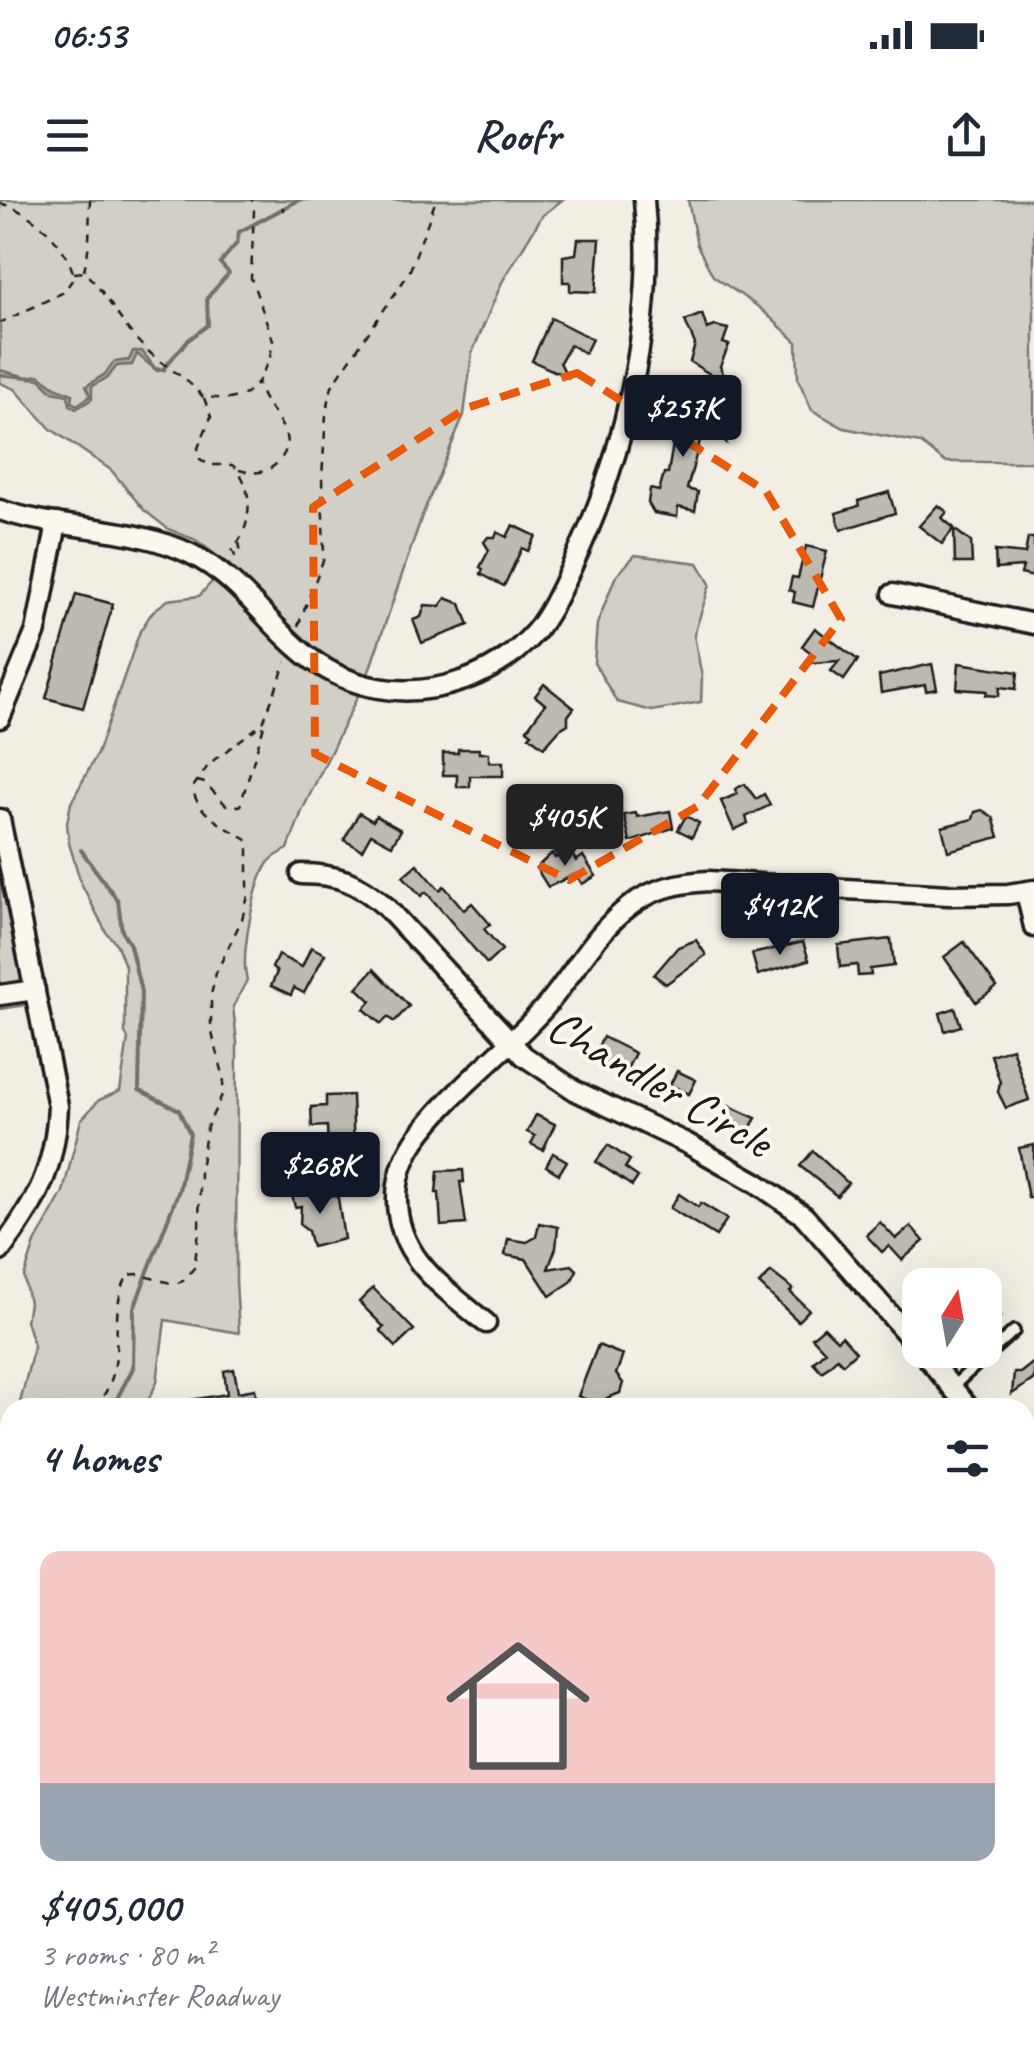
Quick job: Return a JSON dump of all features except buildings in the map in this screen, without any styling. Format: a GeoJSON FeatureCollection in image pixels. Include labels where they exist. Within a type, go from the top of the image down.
{"type":"FeatureCollection","features":[{"type":"Feature","properties":{"kind":"street"},"geometry":{"type":"LineString","coordinates":[[0,510],[159,542],[190,553],[229,580],[292,644],[330,672],[353,682],[404,691],[430,689],[478,675],[533,634],[559,593],[595,517],[617,448],[645,308],[648,276],[644,200]]}},
{"type":"Feature","properties":{"kind":"street"},"geometry":{"type":"LineString","coordinates":[[2,705],[36,631],[57,524]]}},
{"type":"Feature","properties":{"kind":"street"},"geometry":{"type":"LineString","coordinates":[[893,594],[1034,624]]}},
{"type":"Feature","properties":{"kind":"street"},"geometry":{"type":"LineString","coordinates":[[0,819],[58,1106],[56,1142],[38,1196],[0,1251]]}},
{"type":"Feature","properties":{"kind":"street","name":"Chandler Circle"},"geometry":{"type":"LineString","coordinates":[[301,874],[344,878],[373,896],[510,1043],[576,1091],[688,1144],[757,1183],[804,1216],[902,1329]]}},
{"type":"Feature","properties":{"kind":"street"},"geometry":{"type":"LineString","coordinates":[[486,1323],[430,1275],[414,1256],[400,1224],[398,1189],[404,1162],[418,1138],[546,1005],[618,916],[646,895],[672,885],[708,881],[949,895],[1030,891],[1034,927]]}},
{"type":"Feature","properties":{"kind":"street"},"geometry":{"type":"LineString","coordinates":[[0,995],[34,990]]}},
{"type":"Feature","properties":{"kind":"street","name":"Chandler Circle"},"geometry":{"type":"LineString","coordinates":[[936,1368],[961,1398]]}},
{"type":"Feature","properties":{"kind":"lane"},"geometry":{"type":"LineString","coordinates":[[952,1387],[1014,1332]]}},
{"type":"Feature","properties":{"kind":"path"},"geometry":{"type":"LineString","coordinates":[[84,272],[90,200]]}},
{"type":"Feature","properties":{"kind":"path"},"geometry":{"type":"LineString","coordinates":[[203,397],[236,398],[246,394],[267,367],[273,343],[252,284],[252,200]]}},
{"type":"Feature","properties":{"kind":"path"},"geometry":{"type":"LineString","coordinates":[[196,782],[202,781],[226,805],[240,806],[266,717],[324,560],[322,478],[332,386],[409,273],[436,200]]}},
{"type":"Feature","properties":{"kind":"path"},"geometry":{"type":"LineString","coordinates":[[0,204],[23,212],[39,224],[63,251],[74,273],[64,292],[0,323]]}},
{"type":"Feature","properties":{"kind":"path"},"geometry":{"type":"LineString","coordinates":[[74,273],[84,272]]}},
{"type":"Feature","properties":{"kind":"path"},"geometry":{"type":"LineString","coordinates":[[84,272],[107,296],[134,338],[203,397],[211,417],[198,448],[205,464],[264,472],[279,462],[286,448],[282,426],[261,396],[258,382]]}},
{"type":"Feature","properties":{"kind":"path"},"geometry":{"type":"LineString","coordinates":[[238,470],[245,481],[248,499],[238,543]]}},
{"type":"Feature","properties":{"kind":"path"},"geometry":{"type":"LineString","coordinates":[[104,1398],[113,1380],[121,1292],[128,1275],[174,1284],[184,1280],[194,1268],[200,1169],[207,1127],[222,1095],[224,1078],[211,1029],[213,986],[248,896],[248,841],[200,806],[193,794],[196,782],[210,763],[254,732],[266,717]]}},
{"type":"Feature","properties":{"kind":"highlighted area"},"geometry":{"type":"Polygon","coordinates":[[[577,373],[766,491],[841,619],[698,806],[569,880],[315,754],[313,507],[466,408],[577,373]]]}},
{"type":"Feature","properties":{"kind":"shaded area"},"geometry":{"type":"Polygon","coordinates":[[[0,200],[562,200],[542,216],[502,282],[472,353],[464,415],[422,516],[367,677],[302,811],[288,849],[268,863],[258,887],[247,938],[247,980],[233,1007],[237,1042],[239,1333],[165,1320],[157,1382],[149,1398],[21,1398],[34,1346],[26,1321],[29,1303],[24,1277],[35,1243],[63,1192],[81,1120],[99,1100],[120,1091],[128,1039],[125,966],[81,883],[69,843],[71,803],[97,754],[140,631],[153,611],[168,600],[199,596],[228,564],[196,540],[168,529],[144,510],[111,470],[51,429],[15,389],[0,383],[0,200]]]}},
{"type":"Feature","properties":{"kind":"shaded area"},"geometry":{"type":"Polygon","coordinates":[[[688,200],[1034,200],[1034,462],[945,462],[920,443],[844,428],[812,410],[798,379],[797,342],[760,308],[713,276],[697,245],[688,200]]]}},
{"type":"Feature","properties":{"kind":"shaded area"},"geometry":{"type":"Polygon","coordinates":[[[133,351],[142,351],[155,368],[166,370],[157,371],[137,354],[132,365],[117,366],[107,378],[92,386],[92,399],[76,409],[70,405],[68,395],[53,392],[40,379],[0,375],[0,370],[28,377],[39,375],[73,394],[72,402],[77,405],[90,396],[86,386],[105,374],[114,362],[129,360],[133,351]]]}},
{"type":"Feature","properties":{"kind":"shaded area"},"geometry":{"type":"Polygon","coordinates":[[[635,555],[698,563],[710,584],[694,635],[702,677],[701,702],[652,711],[617,702],[594,663],[597,624],[615,578],[635,555]]]}},
{"type":"Feature","properties":{"kind":"shaded area"},"geometry":{"type":"Polygon","coordinates":[[[0,852],[22,961],[26,1005],[0,1009],[0,852]]]}},
{"type":"Feature","properties":{"kind":"waterway"},"geometry":{"type":"LineString","coordinates":[[163,369],[187,341],[208,325],[207,298],[229,273],[220,263],[237,243],[239,232],[299,200]]}},
{"type":"Feature","properties":{"kind":"waterway"},"geometry":{"type":"LineString","coordinates":[[81,850],[118,901],[122,931],[130,945],[141,992],[139,1090],[179,1110],[190,1134],[179,1190],[134,1308],[133,1368],[117,1398]]}}]}
